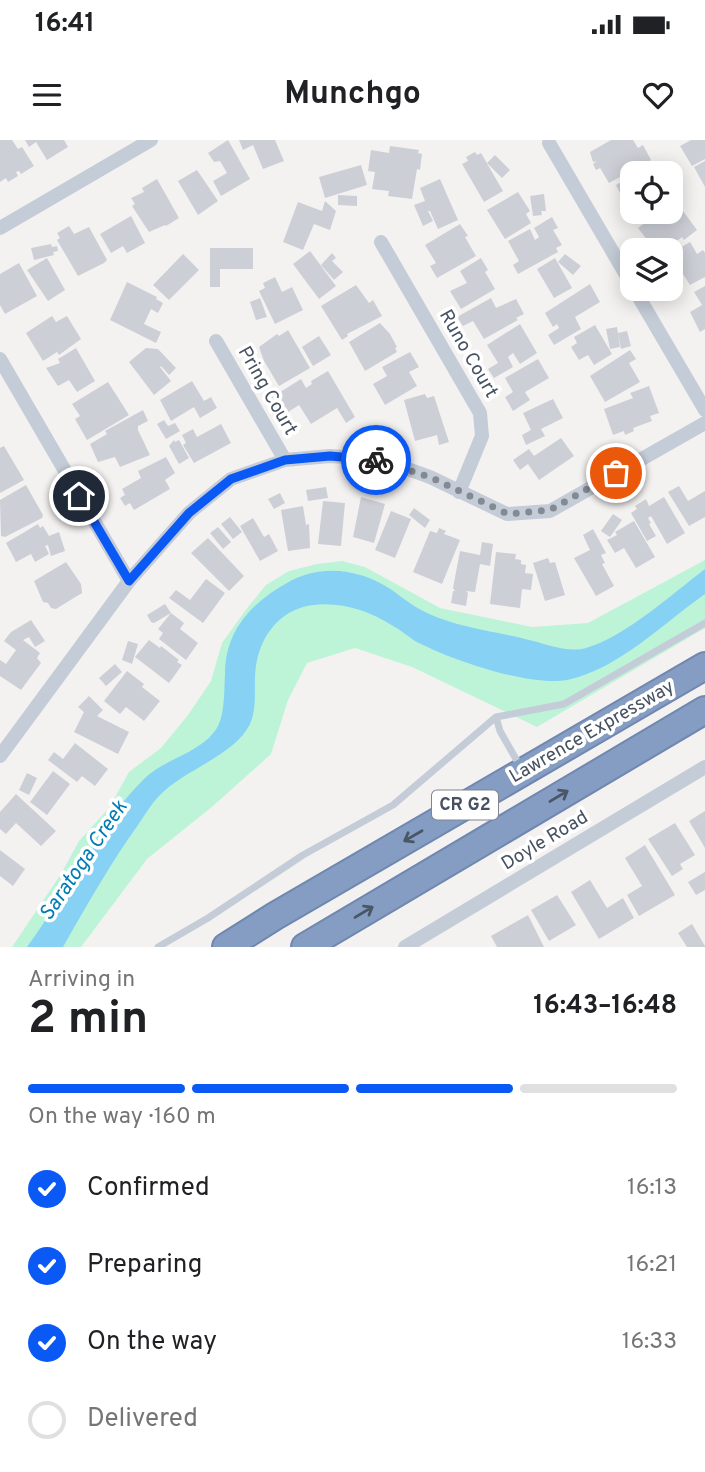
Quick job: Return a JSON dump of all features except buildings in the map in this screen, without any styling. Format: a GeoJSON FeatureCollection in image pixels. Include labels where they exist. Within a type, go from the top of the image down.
{"type":"FeatureCollection","features":[{"type":"Feature","properties":{"kind":"highway","name":"Lawrence Expressway"},"geometry":{"type":"LineString","coordinates":[[226,947],[705,666]]}},
{"type":"Feature","properties":{"kind":"highway","name":"Lawrence Expressway"},"geometry":{"type":"LineString","coordinates":[[305,947],[705,710]]}},
{"type":"Feature","properties":{"kind":"street"},"geometry":{"type":"LineString","coordinates":[[0,228],[151,140]]}},
{"type":"Feature","properties":{"kind":"street"},"geometry":{"type":"LineString","coordinates":[[549,143],[620,265]]}},
{"type":"Feature","properties":{"kind":"street","name":"Runo Court"},"geometry":{"type":"LineString","coordinates":[[381,242],[480,412],[482,436],[459,492]]}},
{"type":"Feature","properties":{"kind":"street"},"geometry":{"type":"LineString","coordinates":[[641,301],[705,410]]}},
{"type":"Feature","properties":{"kind":"street","name":"Pring Court"},"geometry":{"type":"LineString","coordinates":[[216,341],[285,460]]}},
{"type":"Feature","properties":{"kind":"street"},"geometry":{"type":"LineString","coordinates":[[0,359],[129,581]]}},
{"type":"Feature","properties":{"kind":"street"},"geometry":{"type":"LineString","coordinates":[[1,753],[129,581],[189,513],[231,479],[285,460],[330,456],[383,460],[430,477],[508,514],[550,510],[705,422]]}},
{"type":"Feature","properties":{"kind":"street","name":"Doyle Road"},"geometry":{"type":"LineString","coordinates":[[405,947],[705,767]]}},
{"type":"Feature","properties":{"kind":"lane"},"geometry":{"type":"LineString","coordinates":[[158,947],[208,918],[303,855],[393,805],[496,717],[564,704],[705,623]]}},
{"type":"Feature","properties":{"kind":"lane"},"geometry":{"type":"LineString","coordinates":[[496,717],[500,731],[523,771]]}},
{"type":"Feature","properties":{"kind":"green space"},"geometry":{"type":"Polygon","coordinates":[[[705,560],[705,628],[537,727],[412,667],[355,648],[307,663],[288,700],[271,754],[213,806],[147,859],[81,947],[12,947],[61,874],[79,841],[109,808],[129,772],[161,748],[188,715],[211,681],[222,643],[248,607],[266,585],[289,571],[342,561],[365,567],[440,608],[532,627],[588,623],[705,560]]]}},
{"type":"Feature","properties":{"kind":"water","name":"Saratoga Creek"},"geometry":{"type":"Polygon","coordinates":[[[705,569],[705,594],[622,656],[586,675],[567,680],[532,679],[468,663],[415,641],[383,620],[361,610],[326,604],[293,611],[277,622],[261,647],[256,666],[255,703],[250,724],[243,735],[233,745],[170,786],[157,798],[108,870],[63,947],[27,947],[97,838],[128,797],[154,771],[194,749],[212,735],[222,714],[226,659],[235,632],[252,609],[287,583],[313,573],[354,573],[380,583],[418,608],[439,618],[557,647],[579,649],[601,642],[632,625],[705,569]]]}},
{"type":"Feature","properties":{"kind":"way so far"},"geometry":{"type":"LineString","coordinates":[[376,460],[383,460],[430,477],[508,514],[550,510],[616,473]]}},
{"type":"Feature","properties":{"kind":"route"},"geometry":{"type":"LineString","coordinates":[[79,496],[129,581],[189,513],[231,479],[285,460],[330,456],[376,460]]}}]}
